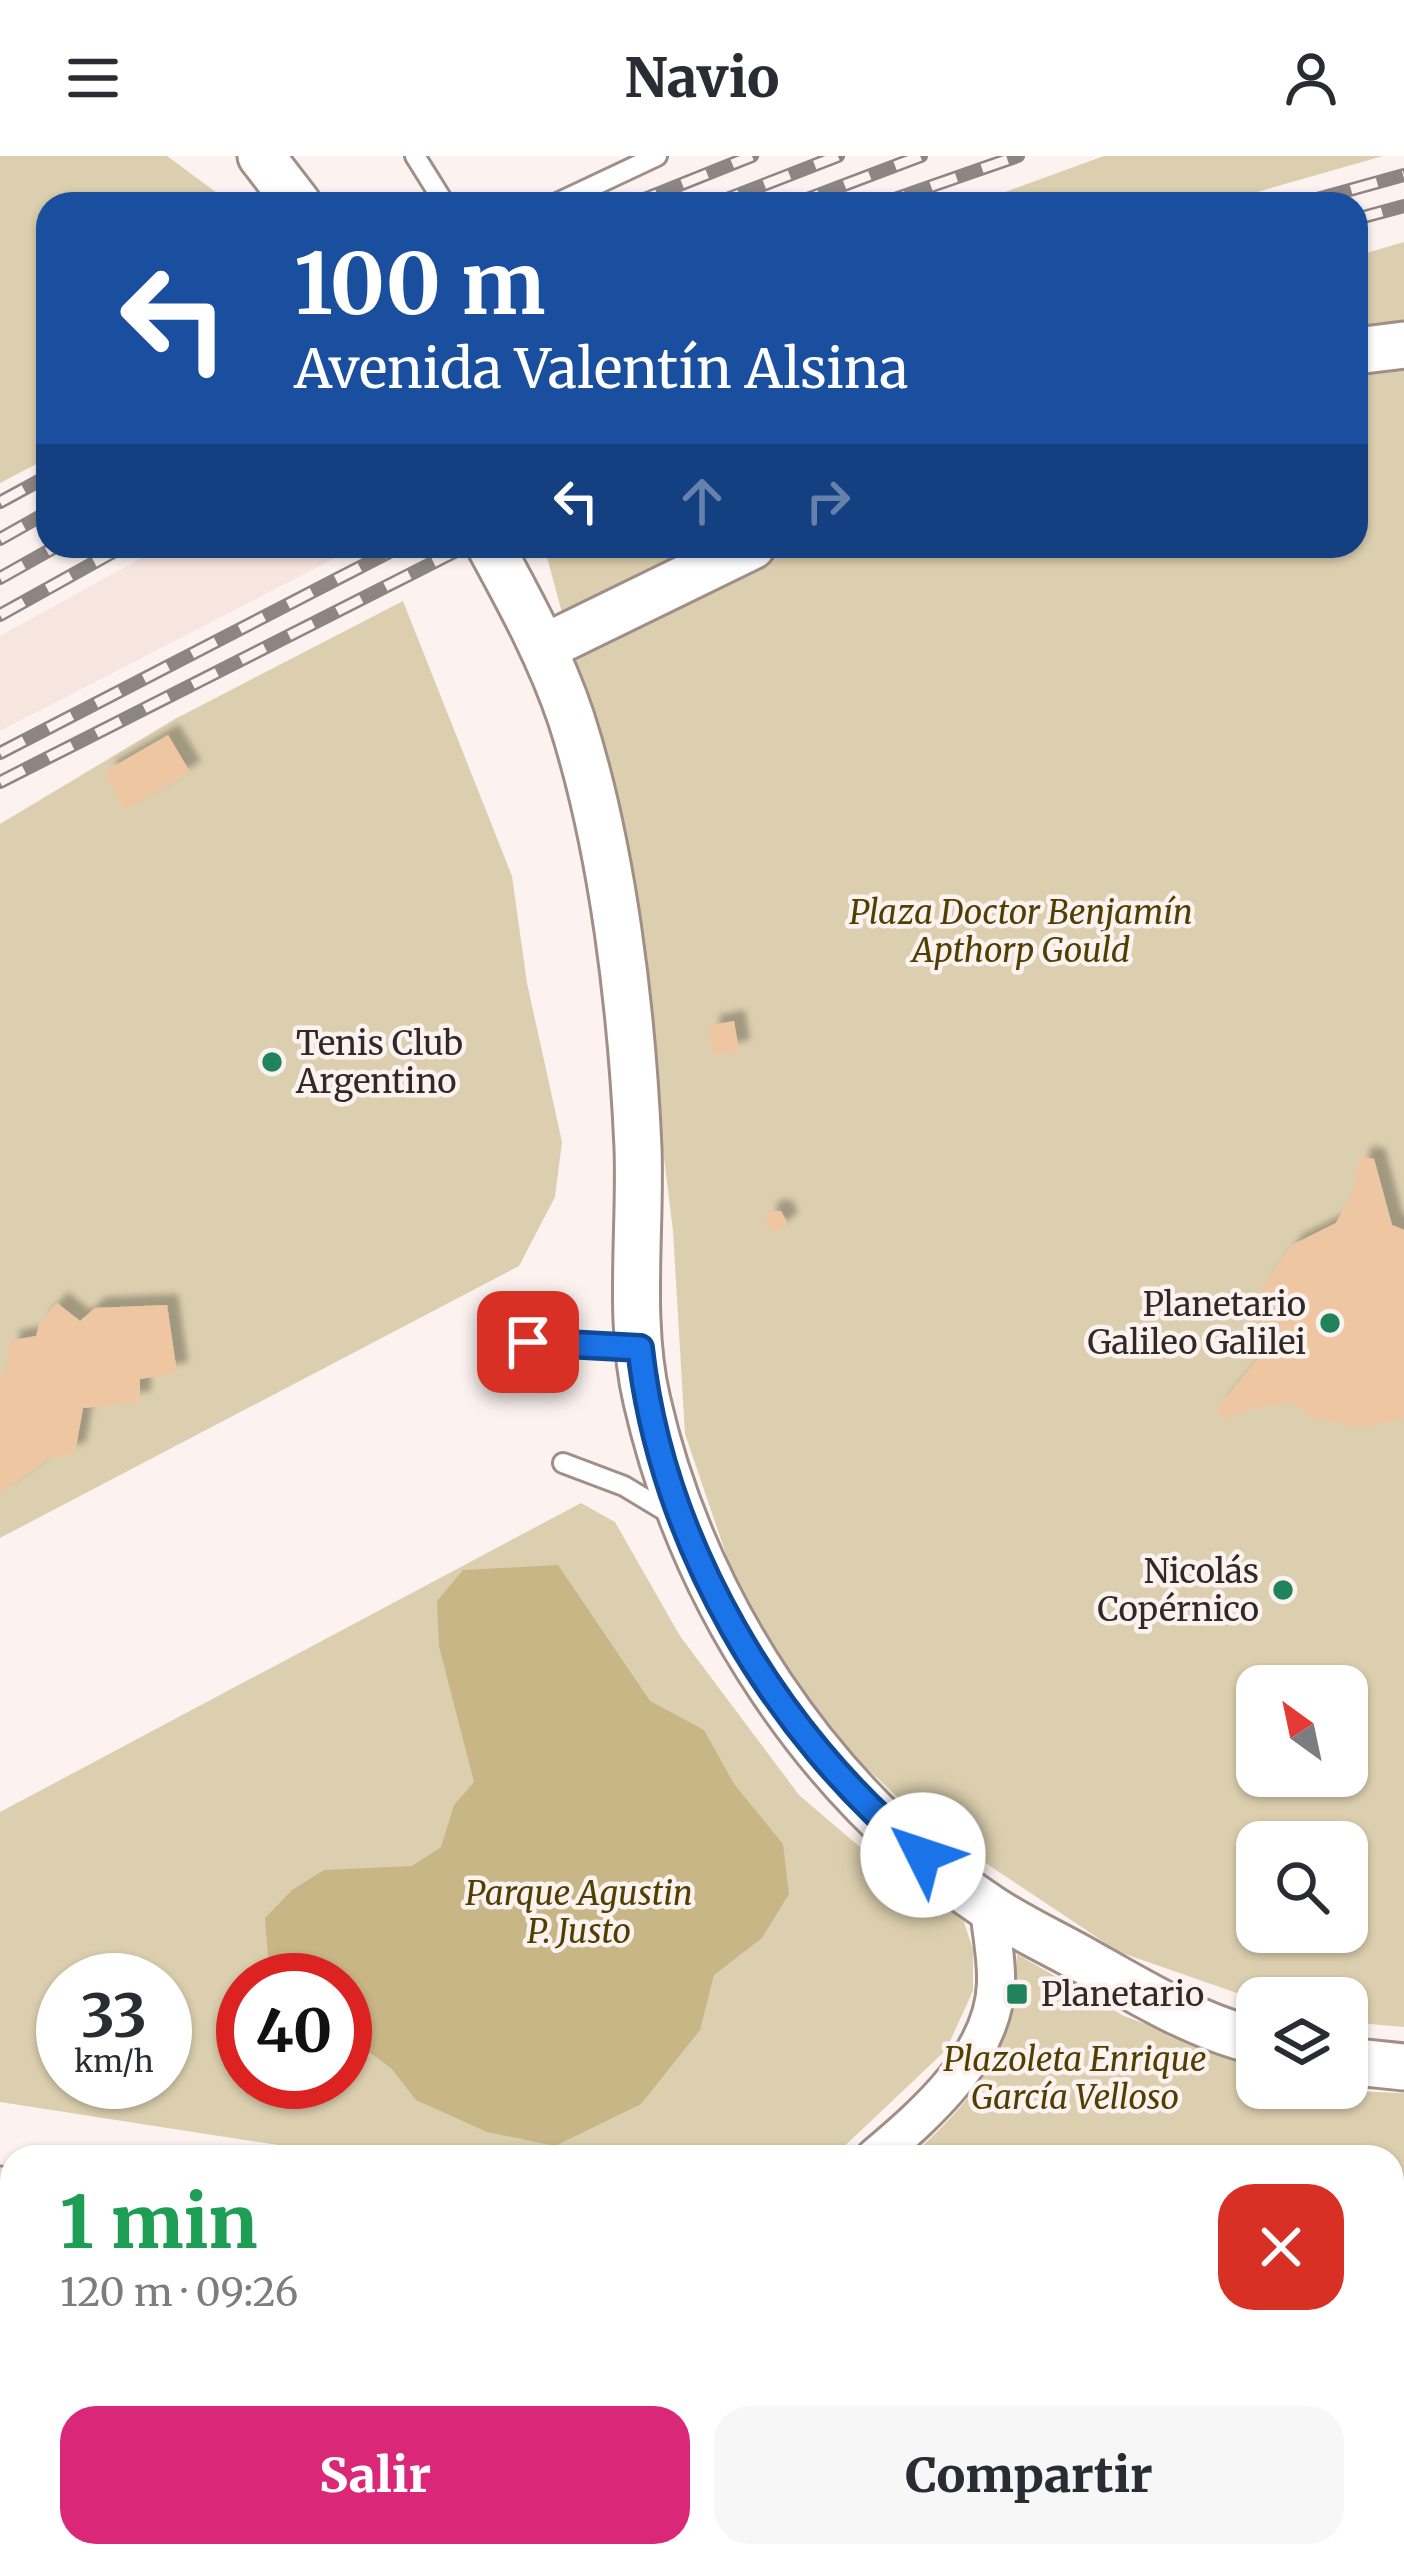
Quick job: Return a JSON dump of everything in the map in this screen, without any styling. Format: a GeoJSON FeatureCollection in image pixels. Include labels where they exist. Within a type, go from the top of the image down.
{"type":"FeatureCollection","features":[{"type":"Feature","properties":{"kind":"street"},"geometry":{"type":"LineString","coordinates":[[261,156],[289,192]]}},
{"type":"Feature","properties":{"kind":"street"},"geometry":{"type":"LineString","coordinates":[[1368,350],[1404,345]]}},
{"type":"Feature","properties":{"kind":"street"},"geometry":{"type":"LineString","coordinates":[[496,558],[543,648],[571,719],[616,946],[635,1089],[640,1348],[646,1397],[686,1522],[746,1649],[833,1769],[891,1828],[989,1907],[1138,1991],[1236,2032]]}},
{"type":"Feature","properties":{"kind":"street"},"geometry":{"type":"LineString","coordinates":[[543,648],[727,558]]}},
{"type":"Feature","properties":{"kind":"street"},"geometry":{"type":"LineString","coordinates":[[887,2145],[969,2064],[989,2021],[996,1984],[989,1907]]}},
{"type":"Feature","properties":{"kind":"street"},"geometry":{"type":"LineString","coordinates":[[1368,2063],[1404,2067]]}},
{"type":"Feature","properties":{"kind":"lane"},"geometry":{"type":"LineString","coordinates":[[415,156],[438,192]]}},
{"type":"Feature","properties":{"kind":"lane"},"geometry":{"type":"LineString","coordinates":[[580,192],[656,156]]}},
{"type":"Feature","properties":{"kind":"lane"},"geometry":{"type":"LineString","coordinates":[[528,1342],[640,1348]]}},
{"type":"Feature","properties":{"kind":"lane"},"geometry":{"type":"LineString","coordinates":[[563,1463],[624,1486],[686,1522]]}},
{"type":"Feature","properties":{"kind":"shaded area"},"geometry":{"type":"Polygon","coordinates":[[[141,558],[336,558],[0,731],[0,636],[141,558]]]}},
{"type":"Feature","properties":{"kind":"green space"},"geometry":{"type":"Polygon","coordinates":[[[0,156],[167,156],[216,192],[36,192],[36,464],[0,483],[0,156]]]}},
{"type":"Feature","properties":{"kind":"green space"},"geometry":{"type":"Polygon","coordinates":[[[1104,156],[1383,156],[1257,192],[1005,192],[1104,156]]]}},
{"type":"Feature","properties":{"kind":"green space","name":"Plaza Doctor Benjamín Apthorp Gould"},"geometry":{"type":"Polygon","coordinates":[[[1404,242],[1404,2027],[1368,2024],[1368,1977],[1236,1977],[1236,1993],[1119,1952],[951,1840],[895,1795],[841,1744],[787,1673],[740,1595],[685,1434],[673,1231],[636,931],[611,795],[547,558],[1368,558],[1368,252],[1404,242]]]}},
{"type":"Feature","properties":{"kind":"green space","name":"Tenis Club Argentino"},"geometry":{"type":"Polygon","coordinates":[[[403,601],[512,876],[527,983],[562,1142],[555,1197],[519,1266],[0,1538],[0,824],[175,719],[403,601]]]}},
{"type":"Feature","properties":{"kind":"green space","name":"Parque Agustin P. Justo"},"geometry":{"type":"Polygon","coordinates":[[[581,1503],[615,1522],[680,1636],[799,1795],[888,1871],[963,1919],[973,1950],[973,1991],[946,2050],[846,2145],[278,2145],[45,2109],[192,2109],[192,1953],[36,1953],[36,2108],[0,2102],[0,1812],[581,1503]]]}},
{"type":"Feature","properties":{"kind":"green space"},"geometry":{"type":"Polygon","coordinates":[[[558,1565],[650,1701],[704,1730],[734,1784],[783,1844],[789,1894],[762,1938],[714,1975],[700,2030],[641,2104],[557,2145],[487,2132],[416,2100],[391,2068],[372,2054],[372,1953],[268,1953],[265,1918],[292,1890],[324,1870],[412,1866],[441,1847],[454,1805],[474,1782],[439,1646],[437,1601],[463,1570],[558,1565]]]}},
{"type":"Feature","properties":{"kind":"green space","name":"Plazoleta Enrique García Velloso"},"geometry":{"type":"Polygon","coordinates":[[[1017,1954],[1124,2016],[1236,2057],[1236,2109],[1368,2109],[1368,2092],[1404,2093],[1404,2145],[923,2145],[974,2090],[1000,2045],[1017,1954]]]}},
{"type":"Feature","properties":{"kind":"building"},"geometry":{"type":"Polygon","coordinates":[[[168,735],[190,772],[125,810],[104,772],[168,735]]]}},
{"type":"Feature","properties":{"kind":"building"},"geometry":{"type":"Polygon","coordinates":[[[734,1021],[739,1051],[713,1055],[708,1026],[734,1021]]]}},
{"type":"Feature","properties":{"kind":"building","name":"Planetario Galileo Galilei"},"geometry":{"type":"Polygon","coordinates":[[[1360,1157],[1374,1159],[1392,1225],[1404,1230],[1404,1419],[1360,1429],[1311,1417],[1291,1403],[1254,1408],[1224,1420],[1217,1409],[1261,1355],[1257,1310],[1263,1286],[1292,1245],[1336,1223],[1353,1191],[1360,1157]]]}},
{"type":"Feature","properties":{"kind":"building"},"geometry":{"type":"Polygon","coordinates":[[[768,1211],[781,1211],[787,1223],[775,1233],[765,1224],[768,1211]]]}},
{"type":"Feature","properties":{"kind":"building"},"geometry":{"type":"Polygon","coordinates":[[[57,1303],[80,1321],[95,1308],[167,1305],[177,1373],[140,1379],[140,1402],[83,1408],[75,1453],[48,1459],[0,1493],[0,1374],[7,1371],[9,1341],[36,1336],[40,1322],[57,1303]]]}},
{"type":"Feature","properties":{"kind":"railway"},"geometry":{"type":"LineString","coordinates":[[662,192],[752,156]]}},
{"type":"Feature","properties":{"kind":"railway"},"geometry":{"type":"LineString","coordinates":[[745,192],[838,156]]}},
{"type":"Feature","properties":{"kind":"railway"},"geometry":{"type":"LineString","coordinates":[[826,192],[921,156]]}},
{"type":"Feature","properties":{"kind":"railway"},"geometry":{"type":"LineString","coordinates":[[914,192],[1018,156]]}},
{"type":"Feature","properties":{"kind":"railway"},"geometry":{"type":"LineString","coordinates":[[1342,192],[1404,175]]}},
{"type":"Feature","properties":{"kind":"railway"},"geometry":{"type":"LineString","coordinates":[[1368,216],[1404,206]]}},
{"type":"Feature","properties":{"kind":"railway"},"geometry":{"type":"LineString","coordinates":[[0,502],[36,482]]}},
{"type":"Feature","properties":{"kind":"railway"},"geometry":{"type":"LineString","coordinates":[[0,539],[36,519]]}},
{"type":"Feature","properties":{"kind":"railway"},"geometry":{"type":"LineString","coordinates":[[0,578],[36,558]]}},
{"type":"Feature","properties":{"kind":"railway"},"geometry":{"type":"LineString","coordinates":[[0,615],[102,558]]}},
{"type":"Feature","properties":{"kind":"railway"},"geometry":{"type":"LineString","coordinates":[[0,753],[378,558]]}},
{"type":"Feature","properties":{"kind":"railway"},"geometry":{"type":"LineString","coordinates":[[0,782],[442,558]]}},
{"type":"Feature","properties":{"kind":"place","name":"Tenis Club Argentino"},"geometry":{"type":"Point","coordinates":[272,1062]}},
{"type":"Feature","properties":{"kind":"place","name":"Planetario Galileo Galilei"},"geometry":{"type":"Point","coordinates":[1330,1323]}},
{"type":"Feature","properties":{"kind":"place","name":"Nicolás Copérnico"},"geometry":{"type":"Point","coordinates":[1283,1590]}},
{"type":"Feature","properties":{"kind":"place","name":"Planetario"},"geometry":{"type":"Point","coordinates":[1017,1994]}},
{"type":"Feature","properties":{"kind":"route"},"geometry":{"type":"LineString","coordinates":[[528,1342],[640,1348],[646,1397],[686,1522],[712,1587],[746,1649],[833,1769],[923,1855]]}}]}
